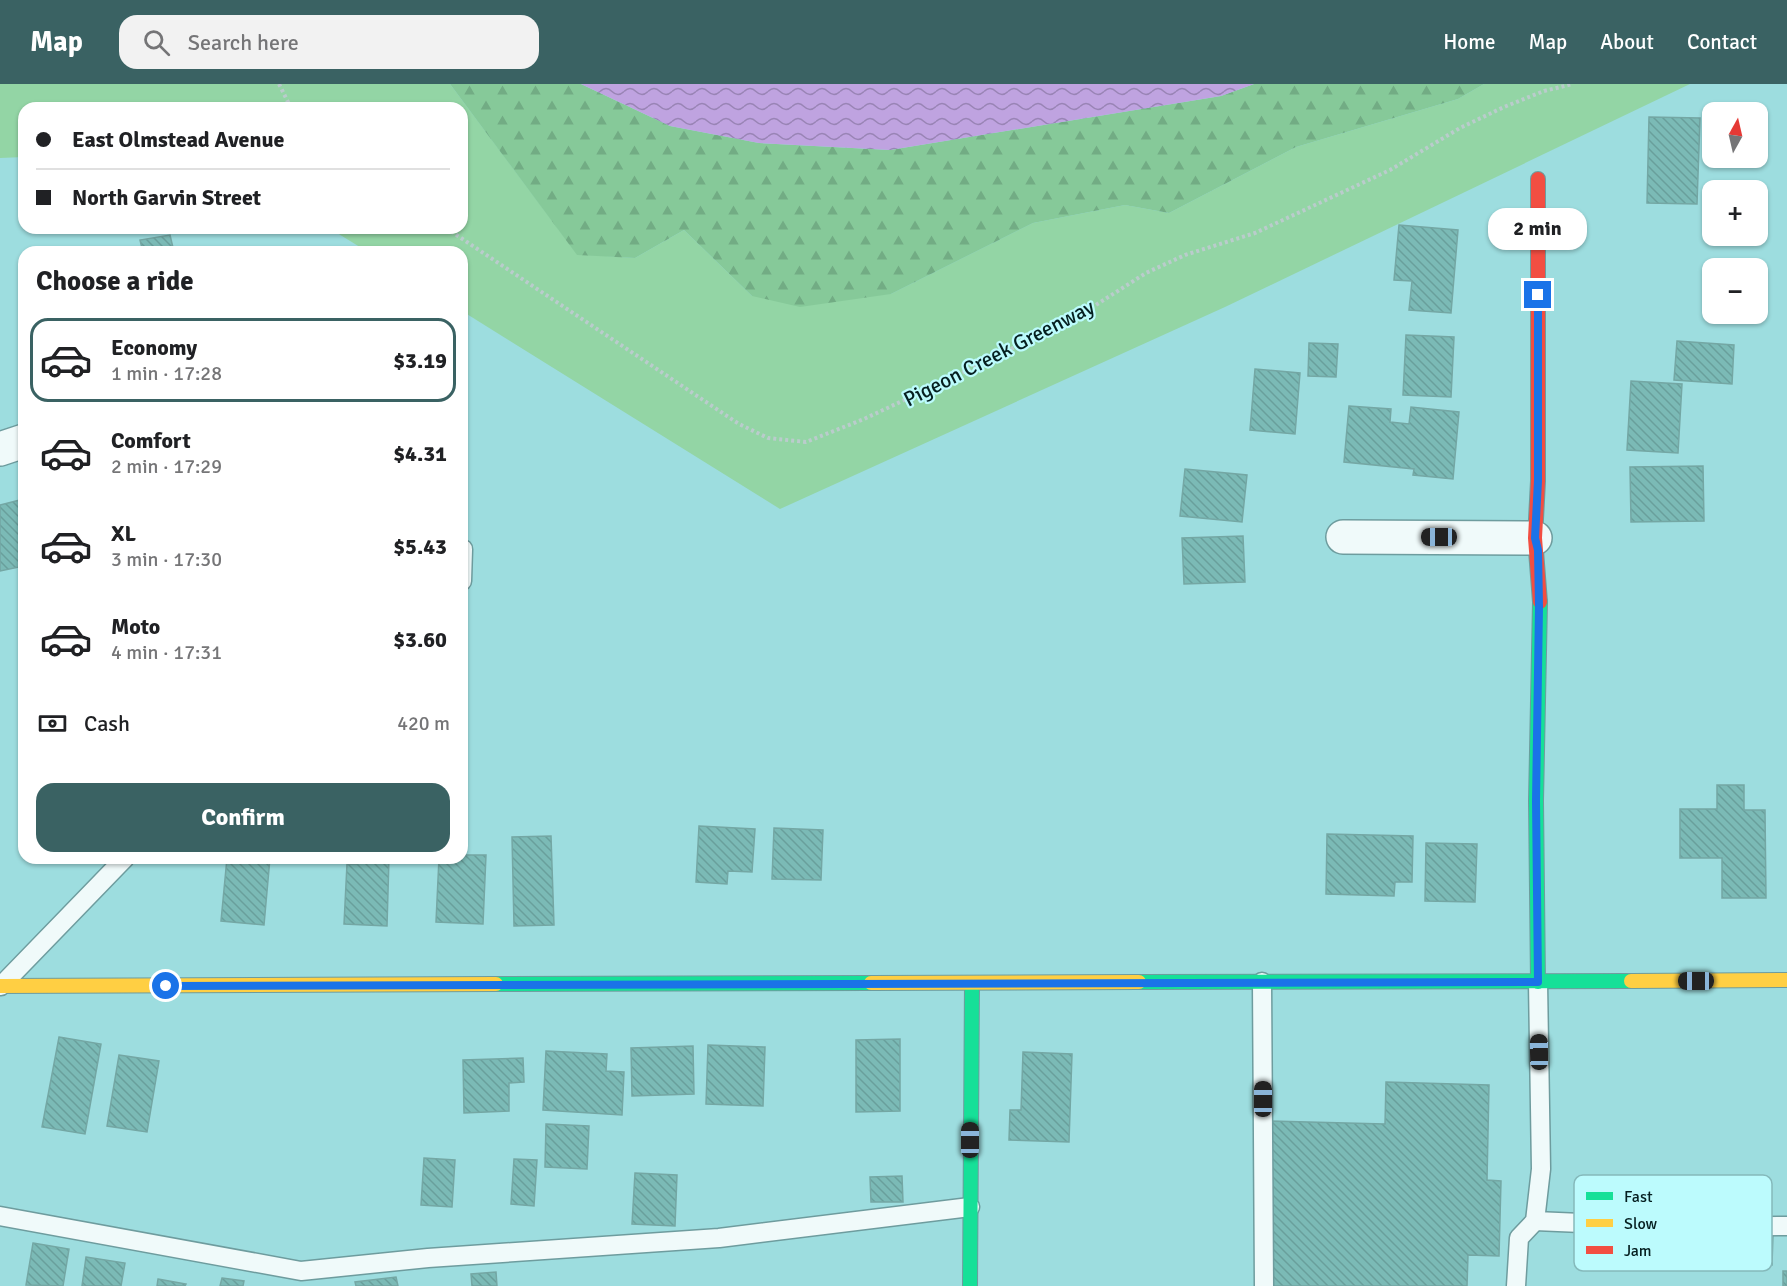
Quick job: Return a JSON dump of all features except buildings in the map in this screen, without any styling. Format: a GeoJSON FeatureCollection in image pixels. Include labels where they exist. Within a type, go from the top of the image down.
{"type":"FeatureCollection","features":[{"type":"Feature","properties":{"kind":"street"},"geometry":{"type":"LineString","coordinates":[[1538,179],[1538,481],[1535,538],[1538,550],[1539,607],[1536,801],[1538,982]]}},
{"type":"Feature","properties":{"kind":"street"},"geometry":{"type":"LineString","coordinates":[[0,449],[18,443]]}},
{"type":"Feature","properties":{"kind":"street"},"geometry":{"type":"LineString","coordinates":[[1343,537],[1535,538]]}},
{"type":"Feature","properties":{"kind":"street"},"geometry":{"type":"LineString","coordinates":[[0,986],[1787,980]]}},
{"type":"Feature","properties":{"kind":"street"},"geometry":{"type":"LineString","coordinates":[[970,1286],[972,983]]}},
{"type":"Feature","properties":{"kind":"lane"},"geometry":{"type":"LineString","coordinates":[[0,986],[119,864]]}},
{"type":"Feature","properties":{"kind":"lane"},"geometry":{"type":"LineString","coordinates":[[1262,982],[1264,1286]]}},
{"type":"Feature","properties":{"kind":"lane"},"geometry":{"type":"LineString","coordinates":[[1516,1286],[1519,1238],[1535,1221],[1541,1169],[1538,982]]}},
{"type":"Feature","properties":{"kind":"lane"},"geometry":{"type":"LineString","coordinates":[[0,1216],[301,1271],[428,1258],[719,1238],[970,1207]]}},
{"type":"Feature","properties":{"kind":"lane"},"geometry":{"type":"LineString","coordinates":[[1535,1221],[1574,1223]]}},
{"type":"Feature","properties":{"kind":"lane"},"geometry":{"type":"LineString","coordinates":[[1772,1226],[1787,1226]]}},
{"type":"Feature","properties":{"kind":"path"},"geometry":{"type":"LineString","coordinates":[[279,84],[288,102]]}},
{"type":"Feature","properties":{"kind":"path","name":"Pigeon Creek Greenway"},"geometry":{"type":"LineString","coordinates":[[455,234],[739,424],[768,438],[806,442],[864,419],[985,362],[1088,310],[1146,273],[1185,255],[1255,233],[1390,170],[1460,128],[1504,107],[1544,91],[1573,84]]}},
{"type":"Feature","properties":{"kind":"green space"},"geometry":{"type":"Polygon","coordinates":[[[0,84],[450,84],[463,102],[18,102],[18,157],[0,158],[0,84]]]}},
{"type":"Feature","properties":{"kind":"green space"},"geometry":{"type":"Polygon","coordinates":[[[450,84],[581,84],[670,126],[759,143],[890,150],[1221,96],[1254,84],[1484,84],[1458,99],[1296,147],[1169,213],[1125,205],[1033,223],[891,294],[800,307],[752,296],[684,230],[635,258],[577,255],[468,108],[468,102],[463,102],[450,84]]]}},
{"type":"Feature","properties":{"kind":"green space"},"geometry":{"type":"Polygon","coordinates":[[[1484,84],[1690,84],[1225,307],[780,509],[468,315],[468,246],[358,246],[339,234],[468,234],[468,108],[577,254],[635,258],[684,230],[752,296],[891,294],[1033,223],[1125,205],[1169,213],[1296,147],[1458,99],[1484,84]]]}},
{"type":"Feature","properties":{"kind":"water"},"geometry":{"type":"Polygon","coordinates":[[[581,84],[1254,84],[1221,96],[890,150],[759,143],[670,126],[581,84]]]}},
{"type":"Feature","properties":{"kind":"traffic: fast"},"geometry":{"type":"LineString","coordinates":[[1538,982],[1536,801],[1540,602]]}},
{"type":"Feature","properties":{"kind":"traffic: fast"},"geometry":{"type":"LineString","coordinates":[[1139,982],[1631,981]]}},
{"type":"Feature","properties":{"kind":"traffic: fast"},"geometry":{"type":"LineString","coordinates":[[496,984],[871,983]]}},
{"type":"Feature","properties":{"kind":"traffic: fast"},"geometry":{"type":"LineString","coordinates":[[970,1286],[972,983]]}},
{"type":"Feature","properties":{"kind":"traffic: slow"},"geometry":{"type":"LineString","coordinates":[[1631,981],[1787,980]]}},
{"type":"Feature","properties":{"kind":"traffic: slow"},"geometry":{"type":"LineString","coordinates":[[871,983],[1139,982]]}},
{"type":"Feature","properties":{"kind":"traffic: slow"},"geometry":{"type":"LineString","coordinates":[[0,986],[496,984]]}},
{"type":"Feature","properties":{"kind":"traffic: jam"},"geometry":{"type":"LineString","coordinates":[[1538,179],[1538,481],[1535,538],[1540,602]]}},
{"type":"Feature","properties":{"kind":"route"},"geometry":{"type":"LineString","coordinates":[[166,986],[1538,982],[1536,801],[1539,607],[1538,550],[1535,538],[1538,481],[1538,295]]}}]}
